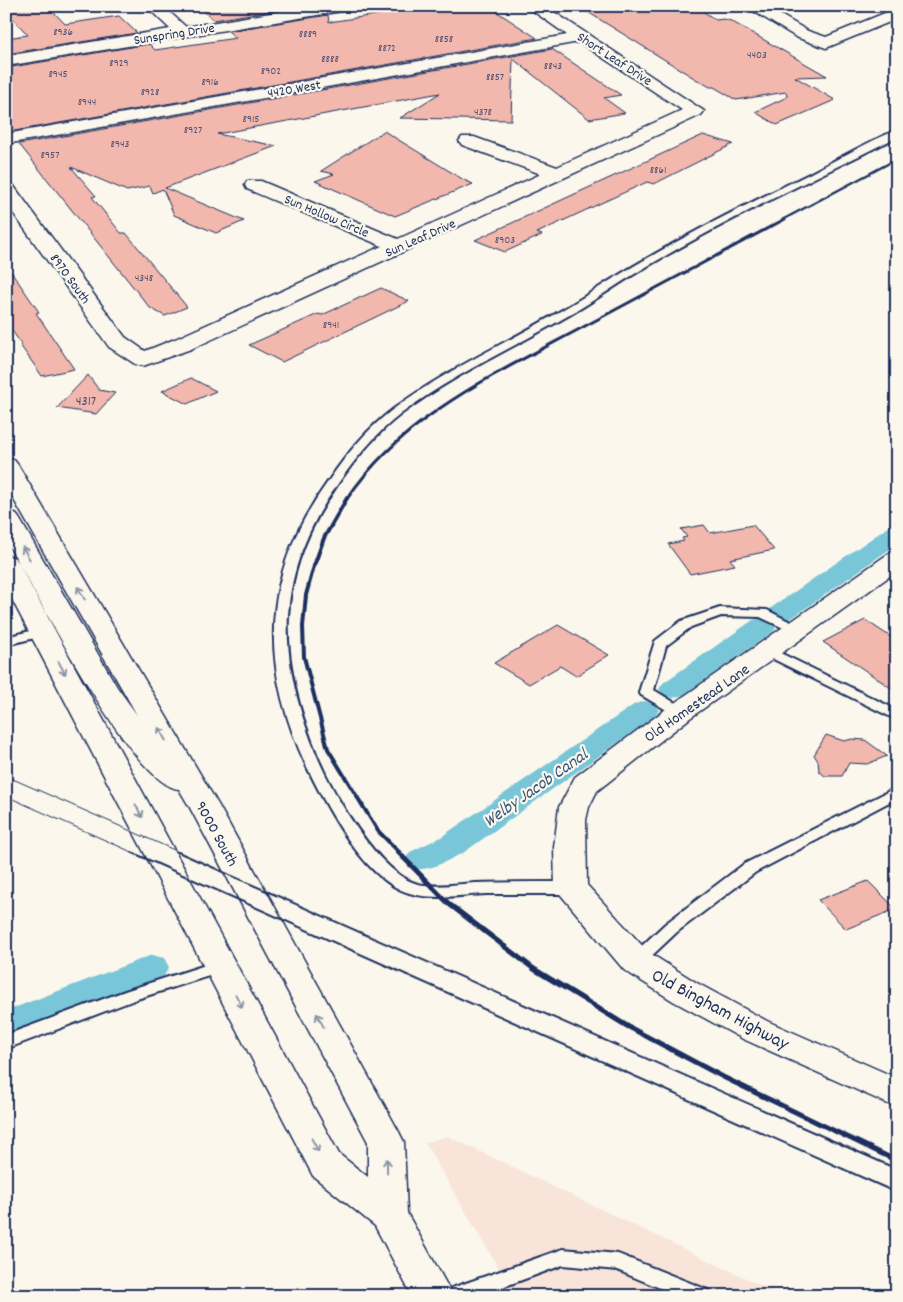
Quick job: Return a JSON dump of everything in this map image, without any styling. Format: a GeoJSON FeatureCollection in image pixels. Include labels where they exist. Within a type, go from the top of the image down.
{"type":"FeatureCollection","features":[{"type":"Feature","properties":{"kind":"street"},"geometry":{"type":"LineString","coordinates":[[154,6],[182,32]]}},
{"type":"Feature","properties":{"kind":"street","name":"Sunspring Drive"},"geometry":{"type":"LineString","coordinates":[[6,61],[342,6]]}},
{"type":"Feature","properties":{"kind":"street","name":"Short Leaf Drive"},"geometry":{"type":"LineString","coordinates":[[534,6],[695,111]]}},
{"type":"Feature","properties":{"kind":"street"},"geometry":{"type":"LineString","coordinates":[[753,6],[802,34],[826,43],[897,13]]}},
{"type":"Feature","properties":{"kind":"street","name":"4420 West"},"geometry":{"type":"LineString","coordinates":[[6,139],[582,37]]}},
{"type":"Feature","properties":{"kind":"street","name":"Sun Leaf Drive"},"geometry":{"type":"LineString","coordinates":[[143,359],[183,344],[695,111]]}},
{"type":"Feature","properties":{"kind":"street"},"geometry":{"type":"LineString","coordinates":[[468,142],[559,174]]}},
{"type":"Feature","properties":{"kind":"street","name":"Sun Hollow Circle"},"geometry":{"type":"LineString","coordinates":[[254,185],[399,246]]}},
{"type":"Feature","properties":{"kind":"street","name":"8970 South"},"geometry":{"type":"LineString","coordinates":[[6,189],[117,342],[143,359]]}},
{"type":"Feature","properties":{"kind":"street","name":"9000 South"},"geometry":{"type":"LineString","coordinates":[[6,465],[204,806],[386,1142],[388,1215]]}},
{"type":"Feature","properties":{"kind":"street"},"geometry":{"type":"LineString","coordinates":[[6,518],[110,697],[143,745],[204,806]]}},
{"type":"Feature","properties":{"kind":"street","name":"Old Homestead Lane"},"geometry":{"type":"LineString","coordinates":[[571,888],[571,815],[578,793],[594,776],[680,712],[799,630],[897,559]]}},
{"type":"Feature","properties":{"kind":"street","name":"9000 South"},"geometry":{"type":"LineString","coordinates":[[6,563],[326,1165],[388,1215],[433,1296]]}},
{"type":"Feature","properties":{"kind":"street","name":"Old Bingham Highway"},"geometry":{"type":"LineString","coordinates":[[571,888],[636,961],[686,992],[755,1030],[897,1094]]}},
{"type":"Feature","properties":{"kind":"lane"},"geometry":{"type":"LineString","coordinates":[[571,888],[423,890],[398,882],[380,868],[364,847],[313,763],[298,728],[286,682],[279,641],[280,611],[283,582],[297,541],[317,504],[351,458],[384,424],[429,390],[565,313],[652,260],[897,133]]}},
{"type":"Feature","properties":{"kind":"lane"},"geometry":{"type":"LineString","coordinates":[[680,712],[646,692],[660,644],[686,624],[720,612],[762,613],[799,630]]}},
{"type":"Feature","properties":{"kind":"lane"},"geometry":{"type":"LineString","coordinates":[[6,641],[42,632]]}},
{"type":"Feature","properties":{"kind":"lane"},"geometry":{"type":"LineString","coordinates":[[768,651],[897,716]]}},
{"type":"Feature","properties":{"kind":"lane"},"geometry":{"type":"LineString","coordinates":[[636,961],[671,928],[750,868],[897,792]]}},
{"type":"Feature","properties":{"kind":"lane"},"geometry":{"type":"LineString","coordinates":[[6,1042],[131,995],[220,966]]}},
{"type":"Feature","properties":{"kind":"lane"},"geometry":{"type":"LineString","coordinates":[[453,1296],[563,1257],[618,1262],[701,1296]]}},
{"type":"Feature","properties":{"kind":"shaded area"},"geometry":{"type":"Polygon","coordinates":[[[447,1136],[783,1296],[515,1296],[425,1143],[447,1136]]]}},
{"type":"Feature","properties":{"kind":"building"},"geometry":{"type":"Polygon","coordinates":[[[6,6],[48,6],[65,24],[119,16],[137,33],[6,54],[6,38],[28,35],[6,11],[6,6]]]}},
{"type":"Feature","properties":{"kind":"building"},"geometry":{"type":"Polygon","coordinates":[[[197,6],[299,6],[214,20],[197,6]]]}},
{"type":"Feature","properties":{"kind":"building"},"geometry":{"type":"Polygon","coordinates":[[[434,6],[488,6],[537,38],[9,132],[6,128],[6,68],[149,44],[155,50],[236,38],[228,31],[328,15],[329,22],[434,6]]]}},
{"type":"Feature","properties":{"kind":"building"},"geometry":{"type":"Polygon","coordinates":[[[578,6],[695,6],[716,20],[724,19],[731,21],[827,76],[795,77],[835,100],[777,125],[755,112],[787,97],[786,92],[736,100],[694,78],[578,6]]]}},
{"type":"Feature","properties":{"kind":"building"},"geometry":{"type":"Polygon","coordinates":[[[552,49],[621,95],[604,98],[625,113],[589,119],[513,59],[511,120],[400,118],[440,93],[217,134],[276,146],[165,188],[244,221],[216,233],[174,215],[163,189],[153,193],[150,186],[127,191],[71,167],[96,196],[92,197],[121,233],[126,233],[187,307],[165,316],[150,308],[19,144],[552,49]]]}},
{"type":"Feature","properties":{"kind":"building"},"geometry":{"type":"Polygon","coordinates":[[[384,131],[473,184],[395,216],[315,181],[334,174],[321,171],[384,131]]]}},
{"type":"Feature","properties":{"kind":"building"},"geometry":{"type":"Polygon","coordinates":[[[703,135],[733,144],[654,184],[647,182],[537,233],[542,235],[505,252],[475,240],[703,135]]]}},
{"type":"Feature","properties":{"kind":"building"},"geometry":{"type":"Polygon","coordinates":[[[6,264],[39,312],[36,313],[74,369],[42,376],[20,345],[22,345],[6,322],[6,264]]]}},
{"type":"Feature","properties":{"kind":"building"},"geometry":{"type":"Polygon","coordinates":[[[381,288],[409,301],[282,362],[249,345],[318,314],[322,315],[381,288]]]}},
{"type":"Feature","properties":{"kind":"building"},"geometry":{"type":"Polygon","coordinates":[[[88,375],[99,390],[115,393],[96,414],[57,408],[88,375]]]}},
{"type":"Feature","properties":{"kind":"building"},"geometry":{"type":"Polygon","coordinates":[[[191,378],[216,391],[187,404],[162,391],[191,378]]]}},
{"type":"Feature","properties":{"kind":"building"},"geometry":{"type":"Polygon","coordinates":[[[704,525],[710,533],[753,525],[774,550],[730,559],[735,565],[690,574],[668,544],[684,541],[682,538],[687,537],[681,529],[704,525]]]}},
{"type":"Feature","properties":{"kind":"building"},"geometry":{"type":"Polygon","coordinates":[[[865,620],[897,641],[897,692],[823,642],[865,620]]]}},
{"type":"Feature","properties":{"kind":"building"},"geometry":{"type":"Polygon","coordinates":[[[558,625],[609,655],[576,676],[560,666],[529,684],[494,663],[558,625]]]}},
{"type":"Feature","properties":{"kind":"building"},"geometry":{"type":"Polygon","coordinates":[[[826,735],[844,741],[852,739],[865,740],[887,756],[867,764],[849,763],[842,776],[825,776],[819,771],[818,761],[814,755],[826,735]]]}},
{"type":"Feature","properties":{"kind":"building"},"geometry":{"type":"Polygon","coordinates":[[[868,881],[896,909],[846,929],[818,900],[868,881]]]}},
{"type":"Feature","properties":{"kind":"waterway","name":"Welby Jacob Canal"},"geometry":{"type":"LineString","coordinates":[[780,614],[897,532]]}},
{"type":"Feature","properties":{"kind":"waterway","name":"Welby Jacob Canal"},"geometry":{"type":"LineString","coordinates":[[673,689],[763,626]]}},
{"type":"Feature","properties":{"kind":"waterway","name":"Welby Jacob Canal"},"geometry":{"type":"LineString","coordinates":[[421,860],[452,845],[645,710]]}},
{"type":"Feature","properties":{"kind":"waterway","name":"Welby Jacob Canal"},"geometry":{"type":"LineString","coordinates":[[6,1025],[152,967]]}},
{"type":"Feature","properties":{"kind":"tram line"},"geometry":{"type":"LineString","coordinates":[[6,776],[181,853]]}},
{"type":"Feature","properties":{"kind":"tram line"},"geometry":{"type":"LineString","coordinates":[[6,796],[134,853]]}},
{"type":"Feature","properties":{"kind":"tram line"},"geometry":{"type":"LineString","coordinates":[[131,852],[897,1193]]}},
{"type":"Feature","properties":{"kind":"tram line"},"geometry":{"type":"LineString","coordinates":[[178,852],[897,1169]]}},
{"type":"Feature","properties":{"kind":"railway"},"geometry":{"type":"LineString","coordinates":[[782,220],[897,159]]}},
{"type":"Feature","properties":{"kind":"railway"},"geometry":{"type":"LineString","coordinates":[[347,499],[370,469],[396,443],[425,419],[456,398],[521,360],[785,219]]}},
{"type":"Feature","properties":{"kind":"railway"},"geometry":{"type":"LineString","coordinates":[[347,498],[324,538],[306,595],[303,626],[304,657],[328,749],[378,831],[400,853]]}},
{"type":"Feature","properties":{"kind":"railway"},"geometry":{"type":"LineString","coordinates":[[398,852],[449,904],[534,969],[627,1026],[723,1077],[897,1161]]}}]}
